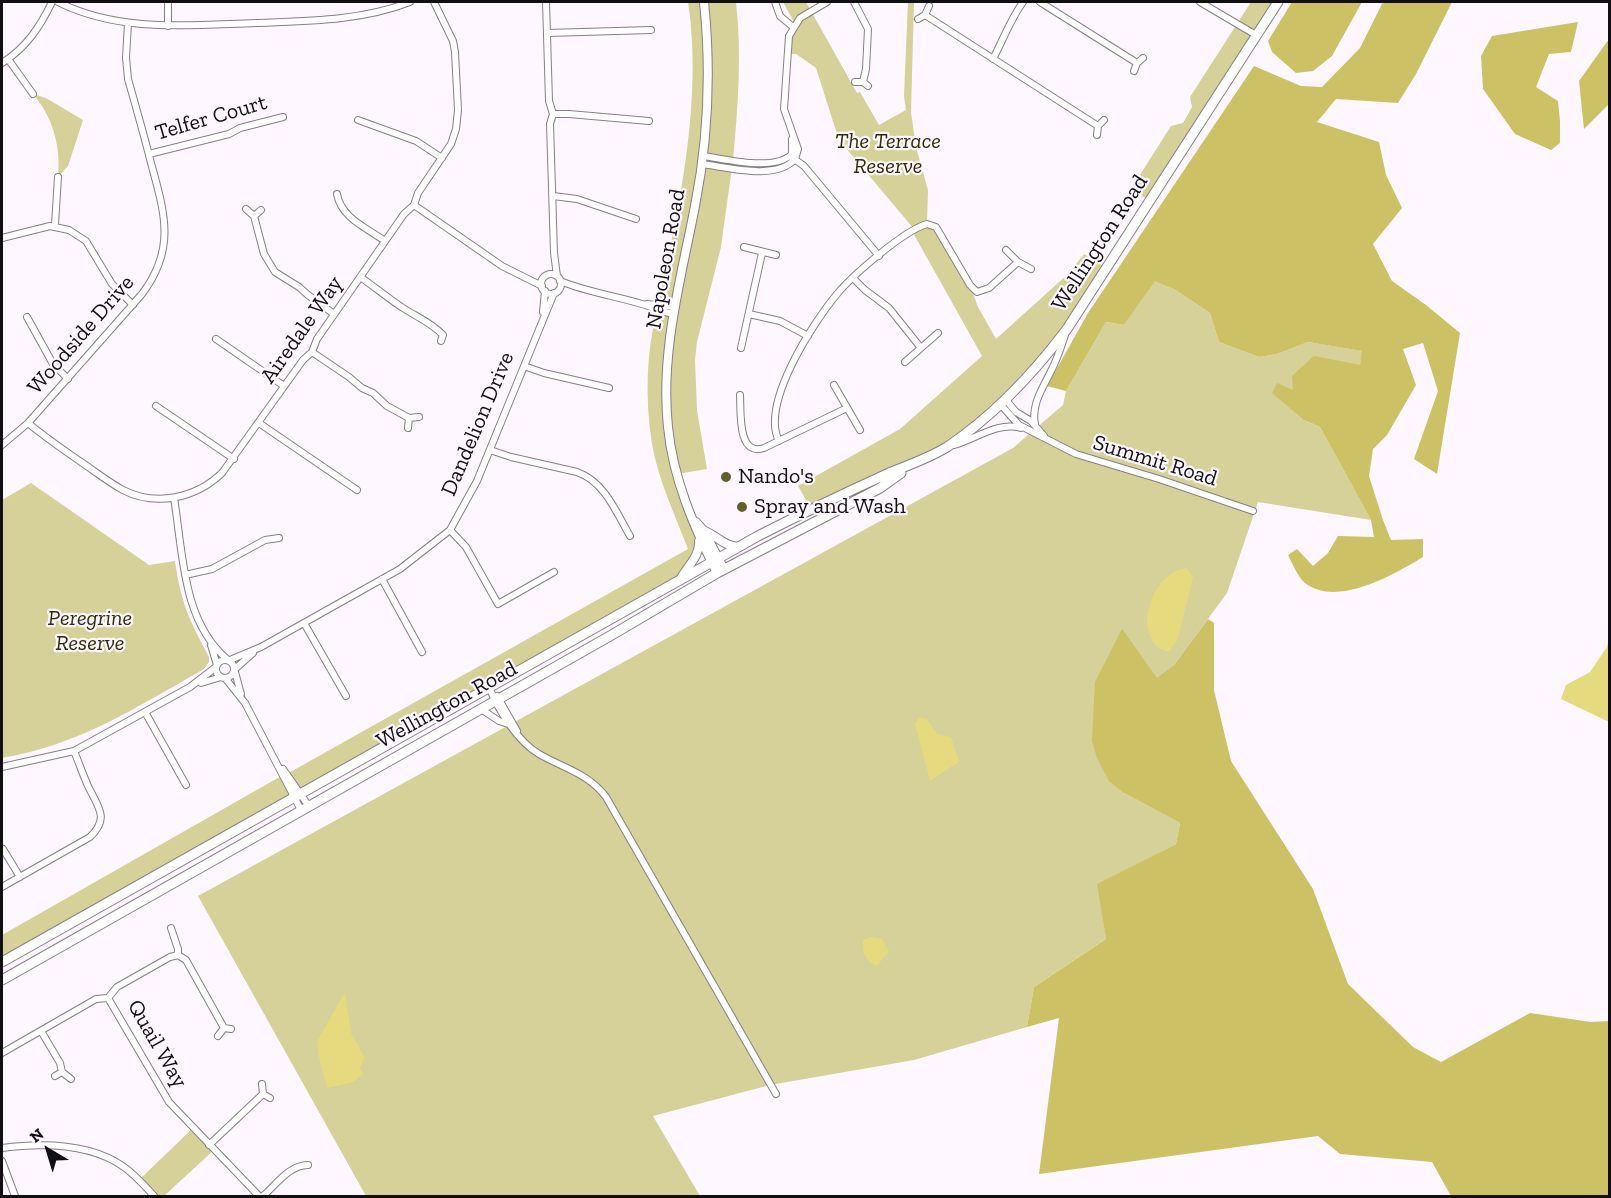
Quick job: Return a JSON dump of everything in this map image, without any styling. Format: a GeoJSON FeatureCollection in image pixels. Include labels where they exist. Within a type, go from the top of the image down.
{"type":"FeatureCollection","features":[{"type":"Feature","properties":{"kind":"main road","name":"Napoleon Road"},"geometry":{"type":"LineString","coordinates":[[704,2],[707,76],[702,160],[674,311],[666,374],[668,427],[674,464],[693,519],[721,571]]}},
{"type":"Feature","properties":{"kind":"main road","name":"Wellington Road"},"geometry":{"type":"LineString","coordinates":[[2,962],[738,547],[807,511],[948,446],[1004,402],[1029,376],[1067,329],[1278,2]]}},
{"type":"Feature","properties":{"kind":"main road","name":"Wellington Road"},"geometry":{"type":"LineString","coordinates":[[2,980],[721,571],[880,488],[911,465]]}},
{"type":"Feature","properties":{"kind":"main road"},"geometry":{"type":"LineString","coordinates":[[680,580],[697,555],[701,534],[714,535],[725,544],[738,547]]}},
{"type":"Feature","properties":{"kind":"street"},"geometry":{"type":"LineString","coordinates":[[2,63],[31,38],[52,2]]}},
{"type":"Feature","properties":{"kind":"street"},"geometry":{"type":"LineString","coordinates":[[58,2],[94,16],[128,23],[168,26],[346,18],[376,13],[410,2]]}},
{"type":"Feature","properties":{"kind":"street"},"geometry":{"type":"LineString","coordinates":[[168,2],[168,26]]}},
{"type":"Feature","properties":{"kind":"street","name":"Airedale Way"},"geometry":{"type":"LineString","coordinates":[[28,423],[43,436],[125,491],[147,498],[174,498],[191,494],[211,483],[234,459],[284,386],[303,360],[312,352],[317,339],[334,314],[404,214],[414,205],[418,194],[452,141],[456,129],[456,60],[453,41],[434,2]]}},
{"type":"Feature","properties":{"kind":"street","name":"Dandelion Drive"},"geometry":{"type":"LineString","coordinates":[[228,660],[261,647],[410,562],[450,530],[472,492],[540,324],[557,291],[559,279],[554,253],[550,124],[553,114],[549,101],[546,2]]}},
{"type":"Feature","properties":{"kind":"street"},"geometry":{"type":"LineString","coordinates":[[775,2],[780,16],[793,27]]}},
{"type":"Feature","properties":{"kind":"street"},"geometry":{"type":"LineString","coordinates":[[702,160],[750,166],[769,171],[785,167],[793,158],[792,135],[784,109],[788,41],[793,27],[804,15],[827,2]]}},
{"type":"Feature","properties":{"kind":"street"},"geometry":{"type":"LineString","coordinates":[[854,2],[868,29],[865,84],[855,82]]}},
{"type":"Feature","properties":{"kind":"street"},"geometry":{"type":"LineString","coordinates":[[993,59],[1011,20],[1023,2]]}},
{"type":"Feature","properties":{"kind":"street"},"geometry":{"type":"LineString","coordinates":[[1040,2],[1137,63]]}},
{"type":"Feature","properties":{"kind":"street"},"geometry":{"type":"LineString","coordinates":[[1200,2],[1256,35]]}},
{"type":"Feature","properties":{"kind":"street"},"geometry":{"type":"LineString","coordinates":[[918,19],[925,15],[929,6]]}},
{"type":"Feature","properties":{"kind":"street"},"geometry":{"type":"LineString","coordinates":[[925,15],[1098,126]]}},
{"type":"Feature","properties":{"kind":"street","name":"Woodside Drive"},"geometry":{"type":"LineString","coordinates":[[2,445],[28,423],[133,305],[154,276],[160,261],[165,239],[164,214],[128,79],[126,58],[128,23]]}},
{"type":"Feature","properties":{"kind":"street"},"geometry":{"type":"LineString","coordinates":[[547,33],[651,30]]}},
{"type":"Feature","properties":{"kind":"street"},"geometry":{"type":"LineString","coordinates":[[1134,71],[1137,63],[1143,58]]}},
{"type":"Feature","properties":{"kind":"street"},"geometry":{"type":"LineString","coordinates":[[9,59],[33,94]]}},
{"type":"Feature","properties":{"kind":"street"},"geometry":{"type":"LineString","coordinates":[[553,114],[649,121]]}},
{"type":"Feature","properties":{"kind":"street","name":"Telfer Court"},"geometry":{"type":"LineString","coordinates":[[149,154],[230,134],[240,128],[283,117]]}},
{"type":"Feature","properties":{"kind":"street"},"geometry":{"type":"LineString","coordinates":[[358,120],[414,140],[442,158]]}},
{"type":"Feature","properties":{"kind":"street"},"geometry":{"type":"LineString","coordinates":[[1097,135],[1098,126],[1104,120]]}},
{"type":"Feature","properties":{"kind":"street"},"geometry":{"type":"LineString","coordinates":[[750,166],[793,158],[804,166],[879,255]]}},
{"type":"Feature","properties":{"kind":"street"},"geometry":{"type":"LineString","coordinates":[[768,163],[769,171]]}},
{"type":"Feature","properties":{"kind":"street"},"geometry":{"type":"LineString","coordinates":[[55,225],[58,177]]}},
{"type":"Feature","properties":{"kind":"street"},"geometry":{"type":"LineString","coordinates":[[337,194],[339,204],[353,219],[385,241]]}},
{"type":"Feature","properties":{"kind":"street"},"geometry":{"type":"LineString","coordinates":[[553,196],[577,199],[636,219]]}},
{"type":"Feature","properties":{"kind":"street"},"geometry":{"type":"LineString","coordinates":[[332,207],[339,204]]}},
{"type":"Feature","properties":{"kind":"street"},"geometry":{"type":"LineString","coordinates":[[414,205],[502,266],[523,277],[544,283],[557,291],[581,290]]}},
{"type":"Feature","properties":{"kind":"street"},"geometry":{"type":"LineString","coordinates":[[246,209],[254,216],[264,254],[275,272],[299,286],[308,296],[334,314]]}},
{"type":"Feature","properties":{"kind":"street"},"geometry":{"type":"LineString","coordinates":[[254,216],[261,210]]}},
{"type":"Feature","properties":{"kind":"street"},"geometry":{"type":"LineString","coordinates":[[779,441],[774,427],[779,399],[787,374],[808,336],[835,297],[879,255],[912,231],[927,224],[938,230],[969,285],[975,291],[986,290],[1018,262]]}},
{"type":"Feature","properties":{"kind":"street"},"geometry":{"type":"LineString","coordinates":[[2,238],[55,225],[74,232],[86,241],[112,284],[133,305]]}},
{"type":"Feature","properties":{"kind":"street"},"geometry":{"type":"LineString","coordinates":[[744,247],[776,255]]}},
{"type":"Feature","properties":{"kind":"street"},"geometry":{"type":"LineString","coordinates":[[1006,250],[1018,262],[1031,268]]}},
{"type":"Feature","properties":{"kind":"street","name":"Dandelion Drive"},"geometry":{"type":"LineString","coordinates":[[540,324],[544,283],[554,253]]}},
{"type":"Feature","properties":{"kind":"street"},"geometry":{"type":"LineString","coordinates":[[741,348],[762,253]]}},
{"type":"Feature","properties":{"kind":"street"},"geometry":{"type":"LineString","coordinates":[[360,277],[442,338],[452,334]]}},
{"type":"Feature","properties":{"kind":"street"},"geometry":{"type":"LineString","coordinates":[[853,278],[889,308],[921,348]]}},
{"type":"Feature","properties":{"kind":"street"},"geometry":{"type":"LineString","coordinates":[[544,283],[559,279],[581,290],[644,304],[657,304],[674,311]]}},
{"type":"Feature","properties":{"kind":"street"},"geometry":{"type":"LineString","coordinates":[[749,314],[780,321],[808,336]]}},
{"type":"Feature","properties":{"kind":"street"},"geometry":{"type":"LineString","coordinates":[[27,317],[53,364],[68,379]]}},
{"type":"Feature","properties":{"kind":"street"},"geometry":{"type":"LineString","coordinates":[[1035,424],[1037,399],[1052,370],[1067,329]]}},
{"type":"Feature","properties":{"kind":"street"},"geometry":{"type":"LineString","coordinates":[[905,362],[938,333]]}},
{"type":"Feature","properties":{"kind":"street"},"geometry":{"type":"LineString","coordinates":[[216,339],[284,386]]}},
{"type":"Feature","properties":{"kind":"street"},"geometry":{"type":"LineString","coordinates":[[312,352],[349,377],[359,387],[373,393],[387,406],[409,418],[419,417]]}},
{"type":"Feature","properties":{"kind":"street"},"geometry":{"type":"LineString","coordinates":[[524,366],[609,388]]}},
{"type":"Feature","properties":{"kind":"street"},"geometry":{"type":"LineString","coordinates":[[834,385],[860,430]]}},
{"type":"Feature","properties":{"kind":"street"},"geometry":{"type":"LineString","coordinates":[[740,395],[743,435],[749,446],[756,450],[847,408]]}},
{"type":"Feature","properties":{"kind":"street","name":"Summit Road"},"geometry":{"type":"LineString","coordinates":[[1004,402],[1035,424],[1049,440]]}},
{"type":"Feature","properties":{"kind":"street","name":"Summit Road"},"geometry":{"type":"LineString","coordinates":[[1004,402],[1016,423],[1024,429],[1093,461],[1159,479],[1253,511]]}},
{"type":"Feature","properties":{"kind":"street"},"geometry":{"type":"LineString","coordinates":[[732,407],[741,405]]}},
{"type":"Feature","properties":{"kind":"street"},"geometry":{"type":"LineString","coordinates":[[156,406],[234,459]]}},
{"type":"Feature","properties":{"kind":"street"},"geometry":{"type":"LineString","coordinates":[[408,428],[409,418]]}},
{"type":"Feature","properties":{"kind":"street"},"geometry":{"type":"LineString","coordinates":[[259,423],[357,490]]}},
{"type":"Feature","properties":{"kind":"street"},"geometry":{"type":"LineString","coordinates":[[948,446],[970,441],[1001,427],[1024,429]]}},
{"type":"Feature","properties":{"kind":"street"},"geometry":{"type":"LineString","coordinates":[[490,450],[578,472],[587,477],[604,492],[630,536]]}},
{"type":"Feature","properties":{"kind":"street"},"geometry":{"type":"LineString","coordinates":[[174,498],[192,605],[209,639],[217,673],[244,703],[305,808]]}},
{"type":"Feature","properties":{"kind":"street"},"geometry":{"type":"LineString","coordinates":[[450,530],[466,547],[498,604],[554,572]]}},
{"type":"Feature","properties":{"kind":"street"},"geometry":{"type":"LineString","coordinates":[[185,574],[212,569],[265,540],[279,538]]}},
{"type":"Feature","properties":{"kind":"street"},"geometry":{"type":"LineString","coordinates":[[382,579],[422,652]]}},
{"type":"Feature","properties":{"kind":"street"},"geometry":{"type":"LineString","coordinates":[[304,623],[346,696]]}},
{"type":"Feature","properties":{"kind":"street"},"geometry":{"type":"LineString","coordinates":[[209,639],[235,670],[244,703]]}},
{"type":"Feature","properties":{"kind":"street","name":"Dandelion Drive"},"geometry":{"type":"LineString","coordinates":[[235,670],[261,647]]}},
{"type":"Feature","properties":{"kind":"street"},"geometry":{"type":"LineString","coordinates":[[2,768],[74,751],[190,687],[217,666],[220,661],[228,660]]}},
{"type":"Feature","properties":{"kind":"street"},"geometry":{"type":"LineString","coordinates":[[190,687],[231,676],[235,670]]}},
{"type":"Feature","properties":{"kind":"street"},"geometry":{"type":"LineString","coordinates":[[489,687],[519,735]]}},
{"type":"Feature","properties":{"kind":"street"},"geometry":{"type":"LineString","coordinates":[[497,700],[508,725]]}},
{"type":"Feature","properties":{"kind":"street"},"geometry":{"type":"LineString","coordinates":[[481,709],[508,725],[534,751],[586,776],[606,796],[776,1094]]}},
{"type":"Feature","properties":{"kind":"street"},"geometry":{"type":"LineString","coordinates":[[145,712],[186,786]]}},
{"type":"Feature","properties":{"kind":"street"},"geometry":{"type":"LineString","coordinates":[[2,887],[90,837],[99,827],[101,814],[99,807],[74,751]]}},
{"type":"Feature","properties":{"kind":"street"},"geometry":{"type":"LineString","coordinates":[[3,849],[20,877]]}},
{"type":"Feature","properties":{"kind":"street"},"geometry":{"type":"LineString","coordinates":[[171,928],[178,955]]}},
{"type":"Feature","properties":{"kind":"street"},"geometry":{"type":"LineString","coordinates":[[108,998],[117,987],[170,957],[178,955],[186,960],[227,1029],[219,1036]]}},
{"type":"Feature","properties":{"kind":"street","name":"Quail Way"},"geometry":{"type":"LineString","coordinates":[[2,1053],[96,999],[108,998],[169,1102],[261,1197]]}},
{"type":"Feature","properties":{"kind":"street"},"geometry":{"type":"LineString","coordinates":[[41,1031],[60,1063],[58,1074],[71,1079]]}},
{"type":"Feature","properties":{"kind":"street"},"geometry":{"type":"LineString","coordinates":[[262,1084],[263,1094]]}},
{"type":"Feature","properties":{"kind":"street"},"geometry":{"type":"LineString","coordinates":[[209,1145],[263,1094]]}},
{"type":"Feature","properties":{"kind":"street"},"geometry":{"type":"LineString","coordinates":[[263,1094],[270,1098]]}},
{"type":"Feature","properties":{"kind":"street"},"geometry":{"type":"LineString","coordinates":[[2,1148],[63,1147],[99,1155],[124,1167],[154,1197]]}},
{"type":"Feature","properties":{"kind":"street"},"geometry":{"type":"LineString","coordinates":[[2,1161],[15,1197]]}},
{"type":"Feature","properties":{"kind":"street"},"geometry":{"type":"LineString","coordinates":[[261,1197],[292,1170],[301,1165],[308,1166]]}},
{"type":"Feature","properties":{"kind":"green space"},"geometry":{"type":"Polygon","coordinates":[[[688,2],[736,2],[739,41],[738,100],[733,160],[703,156],[702,164],[732,167],[721,247],[697,342],[695,360],[697,410],[707,469],[677,474],[699,546],[680,580],[301,793],[285,775],[688,549],[658,470],[652,444],[648,394],[649,360],[657,310],[673,314],[675,308],[658,304],[681,192],[691,115],[692,39],[688,2]]]}},
{"type":"Feature","properties":{"kind":"green space","name":"The Terrace Reserve"},"geometry":{"type":"Polygon","coordinates":[[[783,2],[806,2],[857,93],[860,92],[879,125],[906,110],[904,96],[908,2],[914,2],[911,112],[916,147],[928,190],[927,224],[932,225],[970,285],[978,307],[996,339],[1068,274],[1084,254],[1108,269],[1029,377],[948,446],[811,509],[798,486],[900,429],[982,356],[912,231],[914,229],[839,140],[816,68],[796,54],[787,54],[795,24],[783,2]]]}},
{"type":"Feature","properties":{"kind":"green space"},"geometry":{"type":"Polygon","coordinates":[[[1251,2],[1278,2],[1150,201],[1131,189],[1171,126],[1183,123],[1192,107],[1190,97],[1251,2]]]}},
{"type":"Feature","properties":{"kind":"green space"},"geometry":{"type":"Polygon","coordinates":[[[33,94],[46,98],[83,120],[68,166],[58,177],[57,144],[54,133],[46,112],[33,94]]]}},
{"type":"Feature","properties":{"kind":"green space"},"geometry":{"type":"Polygon","coordinates":[[[1155,280],[1174,289],[1210,313],[1219,342],[1259,357],[1277,354],[1308,342],[1363,351],[1360,365],[1304,420],[1320,427],[1371,520],[1258,502],[1227,593],[1174,665],[1157,679],[1124,793],[1180,823],[1176,844],[1098,884],[1106,939],[1034,987],[1027,1027],[914,1060],[770,1085],[653,1116],[700,1196],[366,1196],[198,896],[1013,448],[1063,405],[1066,391],[1106,322],[1124,325],[1155,280]]]}},
{"type":"Feature","properties":{"kind":"green space","name":"Peregrine Reserve"},"geometry":{"type":"Polygon","coordinates":[[[31,483],[149,565],[175,561],[183,600],[209,657],[209,662],[204,669],[107,723],[57,744],[2,758],[2,500],[31,483]]]}},
{"type":"Feature","properties":{"kind":"green space"},"geometry":{"type":"Polygon","coordinates":[[[283,775],[294,797],[2,961],[2,935],[283,775]]]}},
{"type":"Feature","properties":{"kind":"green space"},"geometry":{"type":"Polygon","coordinates":[[[193,1128],[214,1150],[164,1196],[154,1196],[139,1180],[193,1128]]]}},
{"type":"Feature","properties":{"kind":"shaded area"},"geometry":{"type":"Polygon","coordinates":[[[1292,2],[1362,2],[1332,56],[1313,71],[1296,73],[1272,52],[1268,41],[1292,2]]]}},
{"type":"Feature","properties":{"kind":"shaded area"},"geometry":{"type":"Polygon","coordinates":[[[1383,2],[1452,2],[1416,74],[1398,103],[1336,99],[1317,122],[1379,142],[1386,175],[1402,208],[1373,244],[1392,281],[1460,333],[1437,474],[1414,459],[1438,391],[1423,343],[1403,349],[1416,385],[1387,435],[1373,449],[1369,476],[1391,540],[1423,539],[1423,557],[1366,586],[1333,592],[1318,590],[1305,583],[1288,555],[1297,549],[1313,566],[1328,553],[1338,536],[1374,537],[1371,520],[1320,427],[1304,420],[1272,393],[1277,383],[1293,390],[1292,376],[1314,356],[1360,365],[1362,351],[1308,342],[1277,354],[1259,357],[1219,342],[1210,313],[1174,289],[1155,281],[1124,325],[1106,322],[1066,391],[1047,386],[1088,313],[1254,66],[1301,86],[1322,87],[1360,48],[1383,2]]]}},
{"type":"Feature","properties":{"kind":"shaded area"},"geometry":{"type":"Polygon","coordinates":[[[1578,22],[1571,52],[1549,54],[1536,87],[1558,101],[1560,143],[1551,150],[1515,134],[1483,89],[1481,56],[1492,36],[1578,22]]]}},
{"type":"Feature","properties":{"kind":"shaded area"},"geometry":{"type":"Polygon","coordinates":[[[1609,39],[1609,104],[1584,129],[1579,81],[1609,39]]]}},
{"type":"Feature","properties":{"kind":"shaded area"},"geometry":{"type":"Polygon","coordinates":[[[1187,568],[1193,577],[1177,641],[1169,652],[1157,646],[1150,635],[1147,622],[1149,607],[1154,593],[1163,581],[1174,572],[1187,568]]]}},
{"type":"Feature","properties":{"kind":"shaded area"},"geometry":{"type":"Polygon","coordinates":[[[1208,619],[1214,623],[1214,690],[1231,761],[1313,889],[1348,984],[1413,1047],[1441,1062],[1530,1013],[1591,1022],[1609,1021],[1609,1196],[1451,1196],[1432,1162],[1340,1154],[1318,1136],[1039,1174],[1059,1018],[1027,1027],[1034,987],[1106,939],[1097,884],[1176,844],[1180,823],[1124,793],[1109,781],[1097,758],[1092,741],[1095,682],[1122,629],[1157,678],[1174,665],[1208,619]]]}},
{"type":"Feature","properties":{"kind":"shaded area"},"geometry":{"type":"Polygon","coordinates":[[[1609,638],[1609,722],[1561,699],[1566,685],[1590,672],[1607,647],[1609,638]]]}},
{"type":"Feature","properties":{"kind":"shaded area"},"geometry":{"type":"Polygon","coordinates":[[[919,717],[927,719],[937,734],[951,737],[959,762],[930,781],[915,724],[919,717]]]}},
{"type":"Feature","properties":{"kind":"shaded area"},"geometry":{"type":"Polygon","coordinates":[[[871,937],[882,939],[889,951],[877,966],[867,959],[863,949],[863,940],[871,937]]]}},
{"type":"Feature","properties":{"kind":"shaded area"},"geometry":{"type":"Polygon","coordinates":[[[345,992],[351,1033],[365,1058],[360,1067],[363,1074],[354,1082],[327,1088],[317,1041],[345,992]]]}},
{"type":"Feature","properties":{"kind":"place","name":"Nando's"},"geometry":{"type":"Point","coordinates":[726,477]}},
{"type":"Feature","properties":{"kind":"place","name":"Spray and Wash"},"geometry":{"type":"Point","coordinates":[742,507]}}]}
